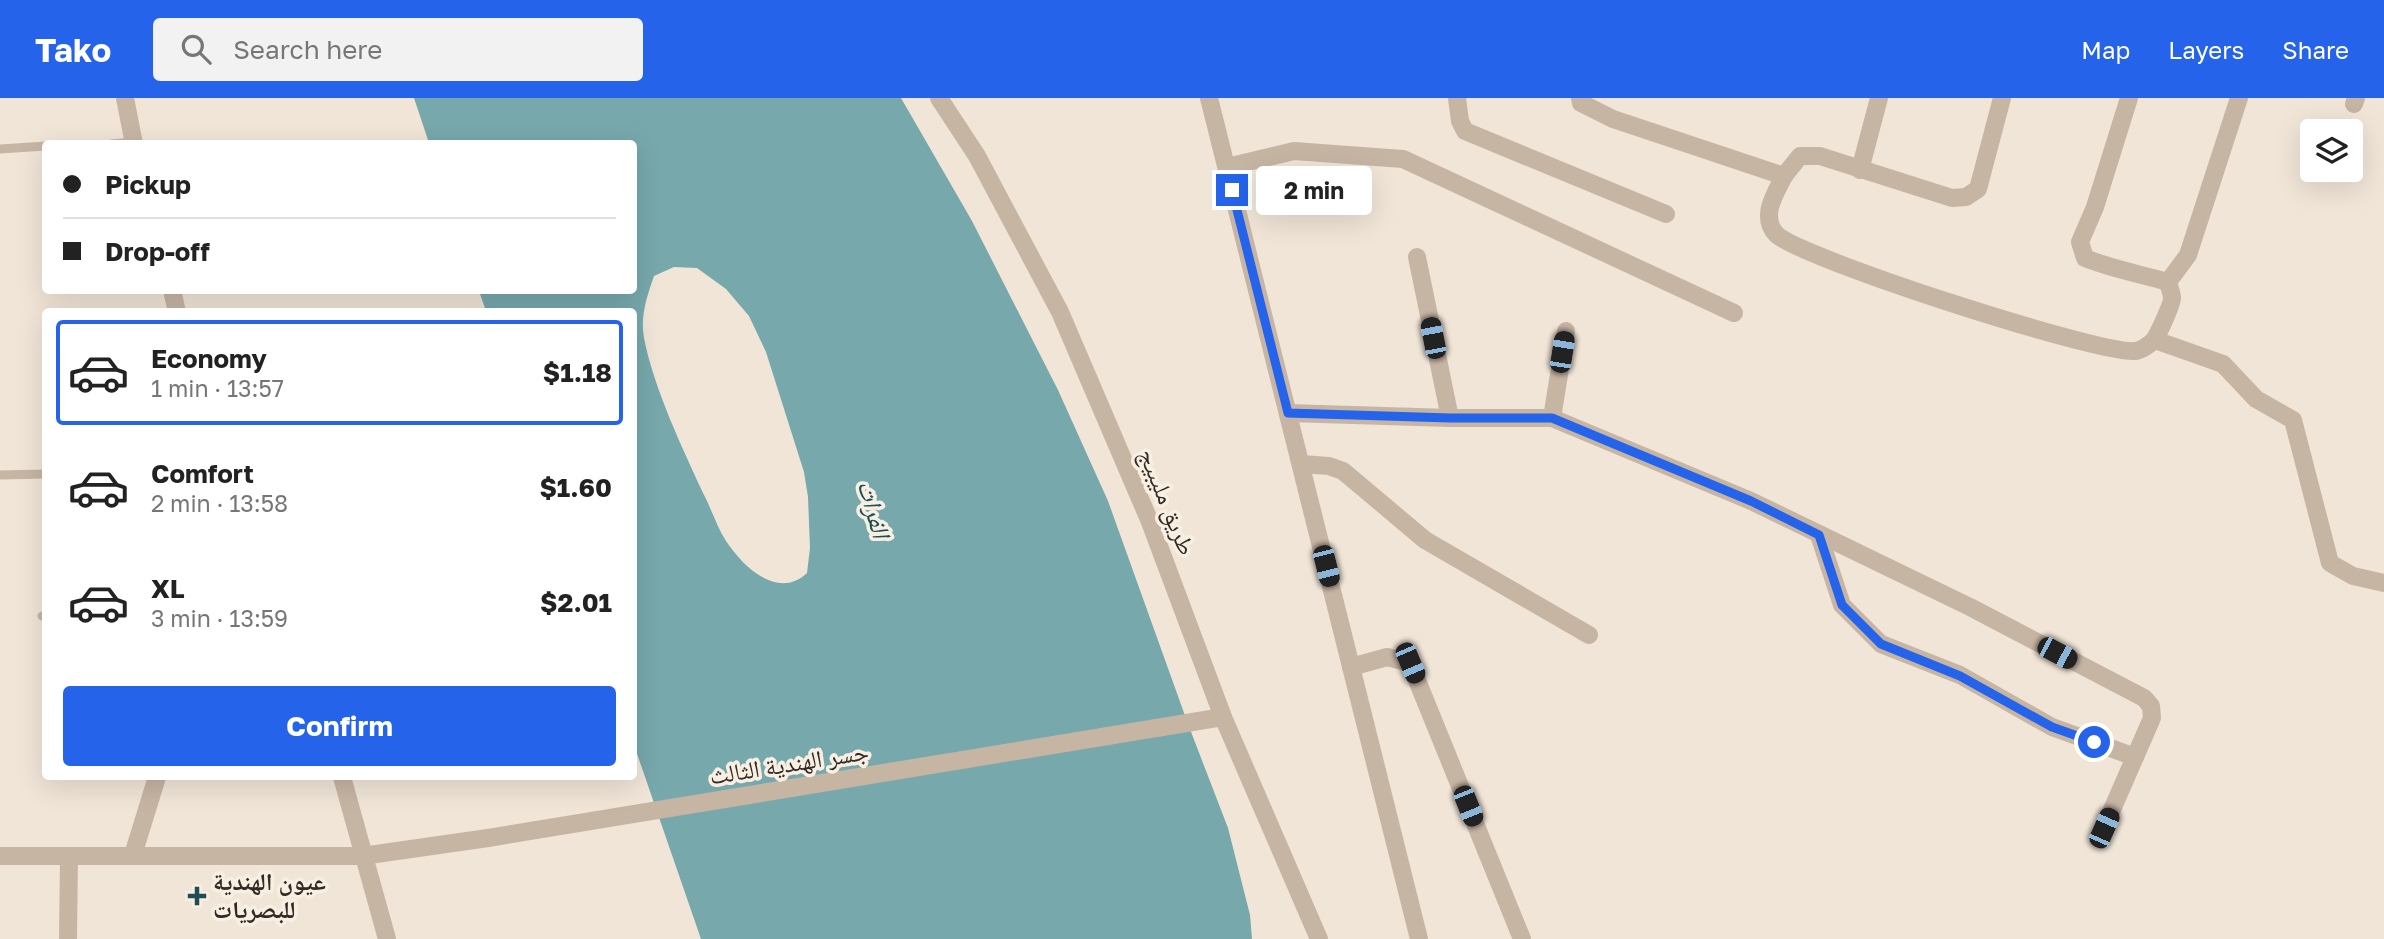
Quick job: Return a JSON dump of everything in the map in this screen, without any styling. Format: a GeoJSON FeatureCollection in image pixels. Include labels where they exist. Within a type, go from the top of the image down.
{"type":"FeatureCollection","features":[{"type":"Feature","properties":{"kind":"street"},"geometry":{"type":"LineString","coordinates":[[125,98],[133,140]]}},
{"type":"Feature","properties":{"kind":"street","name":"طريق مليبيج"},"geometry":{"type":"LineString","coordinates":[[939,98],[977,156],[1060,312],[1150,522],[1223,717],[1319,939]]}},
{"type":"Feature","properties":{"kind":"street"},"geometry":{"type":"LineString","coordinates":[[1209,98],[1419,939]]}},
{"type":"Feature","properties":{"kind":"street"},"geometry":{"type":"LineString","coordinates":[[1457,98],[1460,121],[1465,131],[1666,214]]}},
{"type":"Feature","properties":{"kind":"street"},"geometry":{"type":"LineString","coordinates":[[1580,98],[1581,103],[1613,119],[1784,176]]}},
{"type":"Feature","properties":{"kind":"street"},"geometry":{"type":"LineString","coordinates":[[1860,170],[1879,98]]}},
{"type":"Feature","properties":{"kind":"street"},"geometry":{"type":"LineString","coordinates":[[2002,98],[1978,189],[1966,197],[1952,198],[1820,156],[1800,156],[1784,176],[1769,205],[1769,224],[1778,236],[1840,264],[2035,330],[2113,349],[2136,351],[2155,340],[2172,298],[2168,282]]}},
{"type":"Feature","properties":{"kind":"street"},"geometry":{"type":"LineString","coordinates":[[2129,98],[2095,207],[2080,242],[2085,258],[2110,268],[2168,282]]}},
{"type":"Feature","properties":{"kind":"street"},"geometry":{"type":"LineString","coordinates":[[2168,282],[2188,256],[2239,98]]}},
{"type":"Feature","properties":{"kind":"street"},"geometry":{"type":"LineString","coordinates":[[1227,167],[1294,151],[1403,159],[1734,313]]}},
{"type":"Feature","properties":{"kind":"street"},"geometry":{"type":"LineString","coordinates":[[1417,257],[1450,418]]}},
{"type":"Feature","properties":{"kind":"street"},"geometry":{"type":"LineString","coordinates":[[1552,418],[1566,331]]}},
{"type":"Feature","properties":{"kind":"street"},"geometry":{"type":"LineString","coordinates":[[2155,340],[2223,364],[2256,399],[2293,421],[2330,563],[2353,576],[2384,583]]}},
{"type":"Feature","properties":{"kind":"street"},"geometry":{"type":"LineString","coordinates":[[1288,413],[1552,418],[1751,501],[1970,607],[2144,698],[2151,706],[2152,719],[2104,828]]}},
{"type":"Feature","properties":{"kind":"street"},"geometry":{"type":"LineString","coordinates":[[1301,464],[1329,466],[1343,471],[1425,540],[1589,635]]}},
{"type":"Feature","properties":{"kind":"street"},"geometry":{"type":"LineString","coordinates":[[1819,535],[1842,605],[1881,644],[1960,676],[2052,727],[2135,757]]}},
{"type":"Feature","properties":{"kind":"street"},"geometry":{"type":"LineString","coordinates":[[1351,667],[1387,657],[1410,663],[1522,939]]}},
{"type":"Feature","properties":{"kind":"street","name":"جسر الهندية الثالث"},"geometry":{"type":"LineString","coordinates":[[0,856],[362,856],[488,838],[1223,717]]}},
{"type":"Feature","properties":{"kind":"street"},"geometry":{"type":"LineString","coordinates":[[133,855],[156,780]]}},
{"type":"Feature","properties":{"kind":"street"},"geometry":{"type":"LineString","coordinates":[[343,780],[387,939]]}},
{"type":"Feature","properties":{"kind":"street"},"geometry":{"type":"LineString","coordinates":[[68,939],[69,856]]}},
{"type":"Feature","properties":{"kind":"lane"},"geometry":{"type":"LineString","coordinates":[[0,149],[42,146]]}},
{"type":"Feature","properties":{"kind":"lane"},"geometry":{"type":"LineString","coordinates":[[0,475],[42,474]]}},
{"type":"Feature","properties":{"kind":"water","name":"الفرات"},"geometry":{"type":"Polygon","coordinates":[[[414,98],[901,98],[972,221],[1058,390],[1108,501],[1228,828],[1250,915],[1252,939],[701,939],[637,754],[637,308],[485,308],[480,294],[637,294],[637,140],[428,140],[414,98]],[[674,267],[654,276],[644,314],[644,338],[654,377],[678,437],[726,541],[752,570],[773,582],[785,583],[807,573],[810,548],[804,472],[766,352],[749,316],[726,289],[697,268],[674,267]]]}},
{"type":"Feature","properties":{"kind":"place","name":"عيون الهندية للبصريات"},"geometry":{"type":"Point","coordinates":[197,896]}},
{"type":"Feature","properties":{"kind":"route"},"geometry":{"type":"LineString","coordinates":[[1232,190],[1288,413],[1552,418],[1751,501],[1819,535],[1842,605],[1881,644],[1960,676],[2052,727],[2094,742]]}}]}
